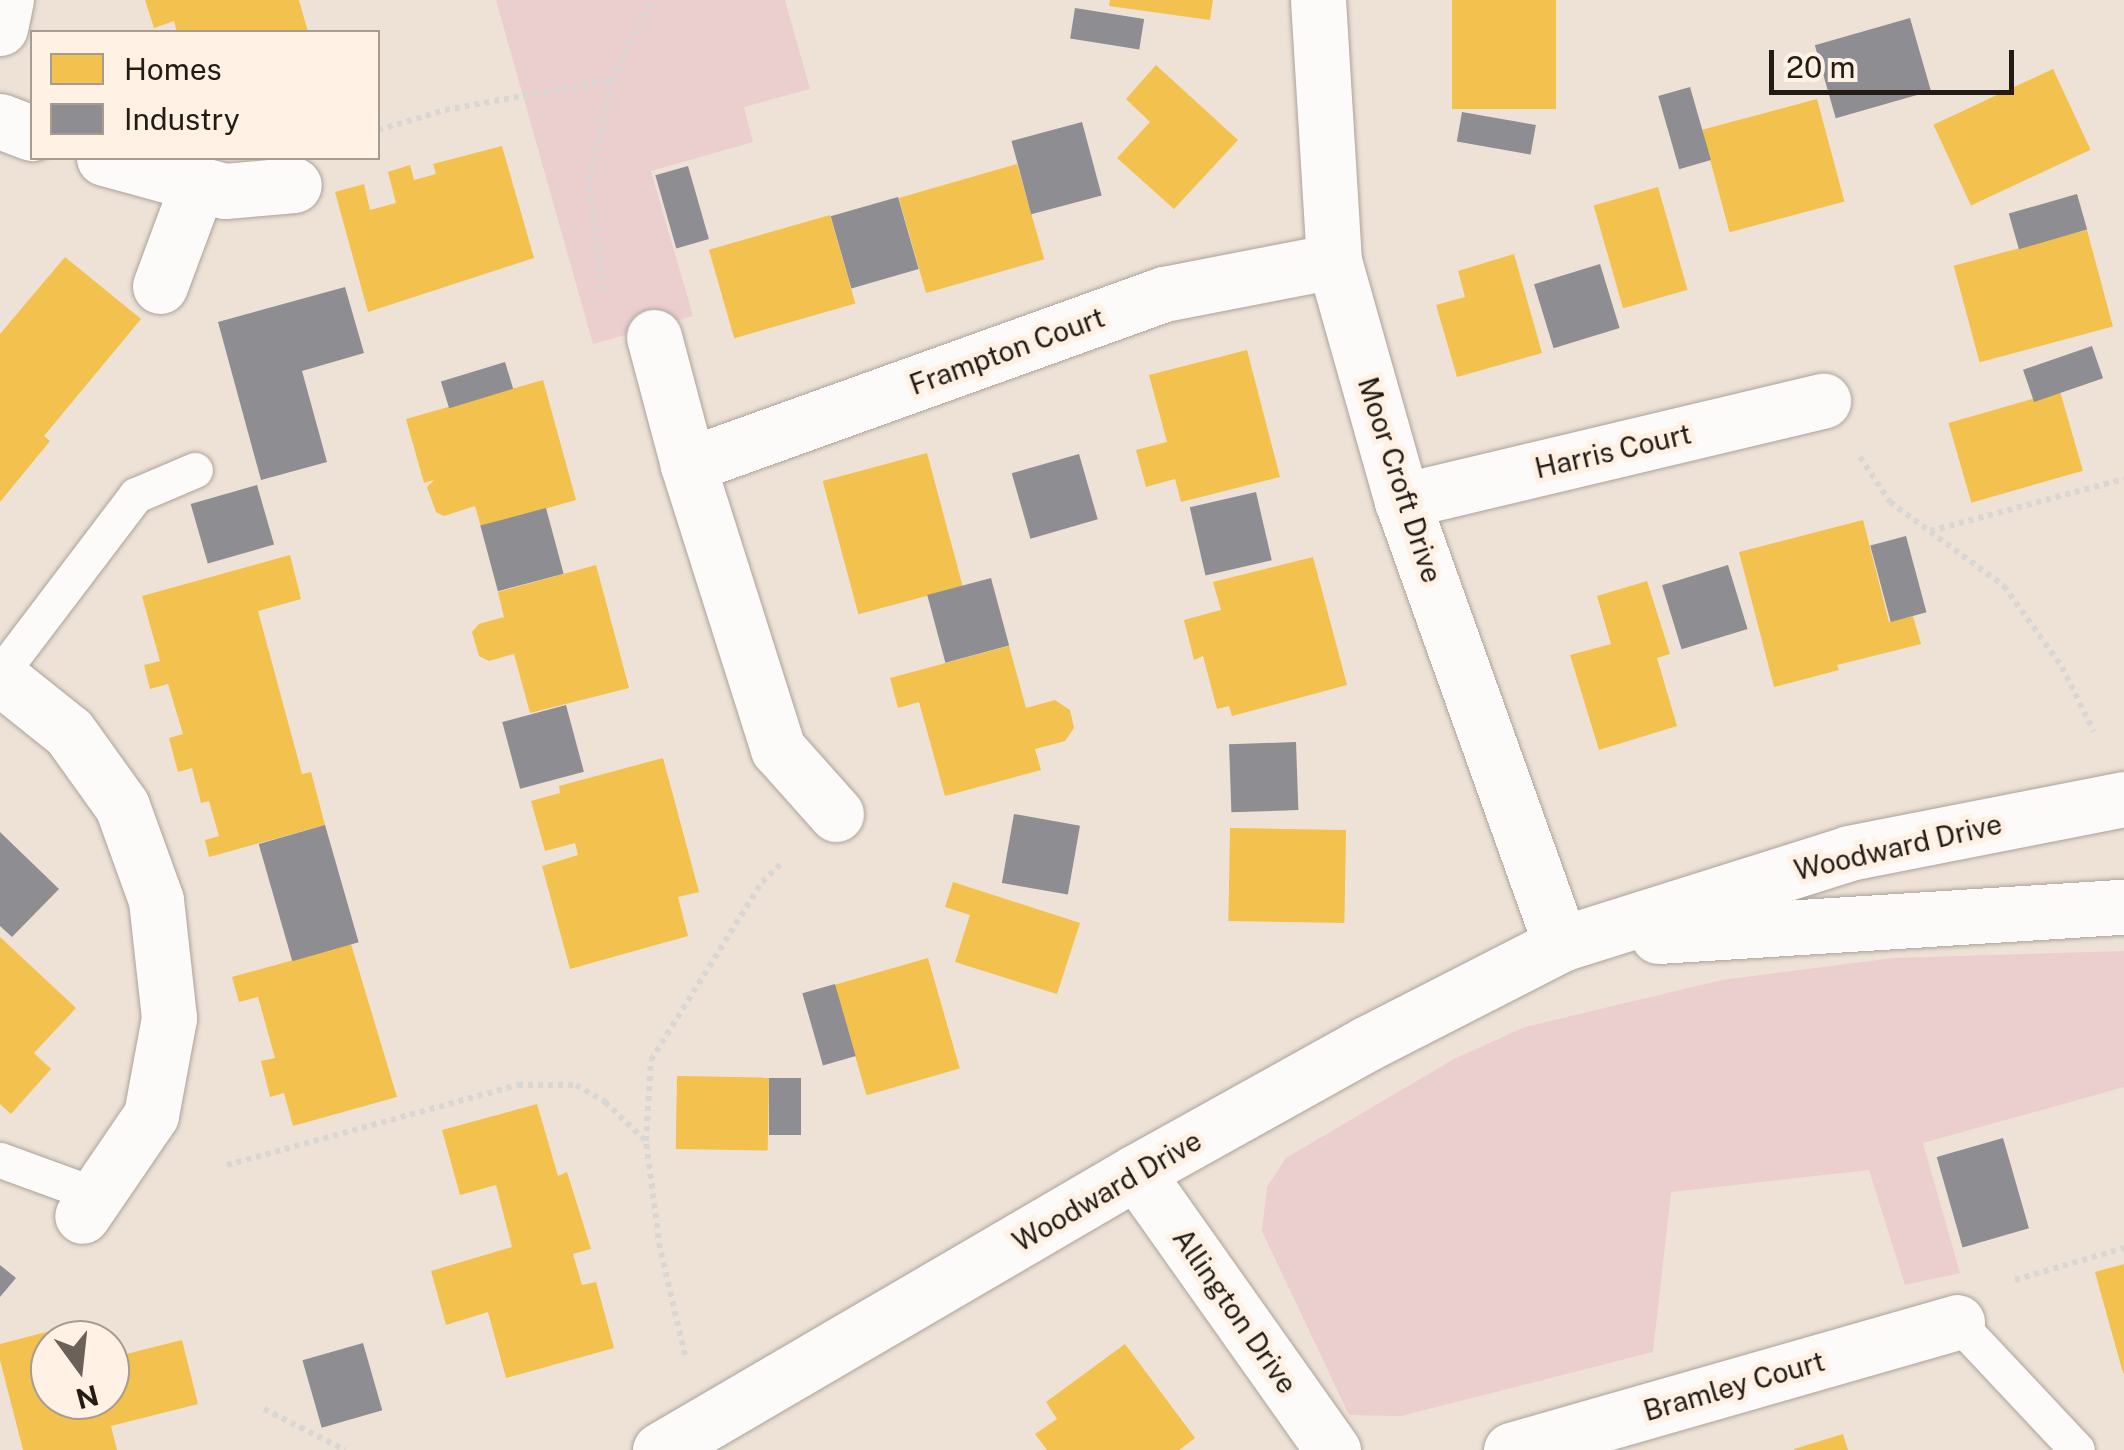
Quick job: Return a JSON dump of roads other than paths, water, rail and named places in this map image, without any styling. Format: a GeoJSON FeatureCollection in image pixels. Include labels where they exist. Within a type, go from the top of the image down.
{"type":"FeatureCollection","features":[{"type":"Feature","properties":{"kind":"street"},"geometry":{"type":"LineString","coordinates":[[0,28],[6,0]]}},
{"type":"Feature","properties":{"kind":"street","name":"Moor Croft Drive"},"geometry":{"type":"LineString","coordinates":[[1318,0],[1334,262],[1402,501],[1561,944]]}},
{"type":"Feature","properties":{"kind":"street"},"geometry":{"type":"LineString","coordinates":[[0,121],[30,131]]}},
{"type":"Feature","properties":{"kind":"street"},"geometry":{"type":"LineString","coordinates":[[111,160],[225,190],[294,185]]}},
{"type":"Feature","properties":{"kind":"street"},"geometry":{"type":"LineString","coordinates":[[160,286],[198,184]]}},
{"type":"Feature","properties":{"kind":"street","name":"Frampton Court"},"geometry":{"type":"LineString","coordinates":[[688,466],[1164,294],[1334,262]]}},
{"type":"Feature","properties":{"kind":"street"},"geometry":{"type":"LineString","coordinates":[[654,337],[688,466],[778,749],[836,814]]}},
{"type":"Feature","properties":{"kind":"street","name":"Harris Court"},"geometry":{"type":"LineString","coordinates":[[1402,501],[1823,401]]}},
{"type":"Feature","properties":{"kind":"street"},"geometry":{"type":"LineString","coordinates":[[0,675],[69,732],[122,806],[156,900],[168,1018],[151,1115],[89,1205]]}},
{"type":"Feature","properties":{"kind":"street","name":"Woodward Drive"},"geometry":{"type":"LineString","coordinates":[[681,1439],[1136,1172],[1366,1044],[1561,944],[1848,852],[2124,799]]}},
{"type":"Feature","properties":{"kind":"street","name":"Woodward Drive"},"geometry":{"type":"LineString","coordinates":[[1561,944],[1800,924],[2124,907]]}},
{"type":"Feature","properties":{"kind":"street","name":"Allington Drive"},"geometry":{"type":"LineString","coordinates":[[1136,1172],[1334,1450]]}},
{"type":"Feature","properties":{"kind":"street","name":"Bramley Court"},"geometry":{"type":"LineString","coordinates":[[1511,1450],[1958,1322]]}},
{"type":"Feature","properties":{"kind":"lane"},"geometry":{"type":"LineString","coordinates":[[0,675],[136,494],[195,470]]}},
{"type":"Feature","properties":{"kind":"lane"},"geometry":{"type":"LineString","coordinates":[[0,1160],[89,1205]]}},
{"type":"Feature","properties":{"kind":"lane"},"geometry":{"type":"LineString","coordinates":[[1958,1322],[2078,1450]]}}]}
